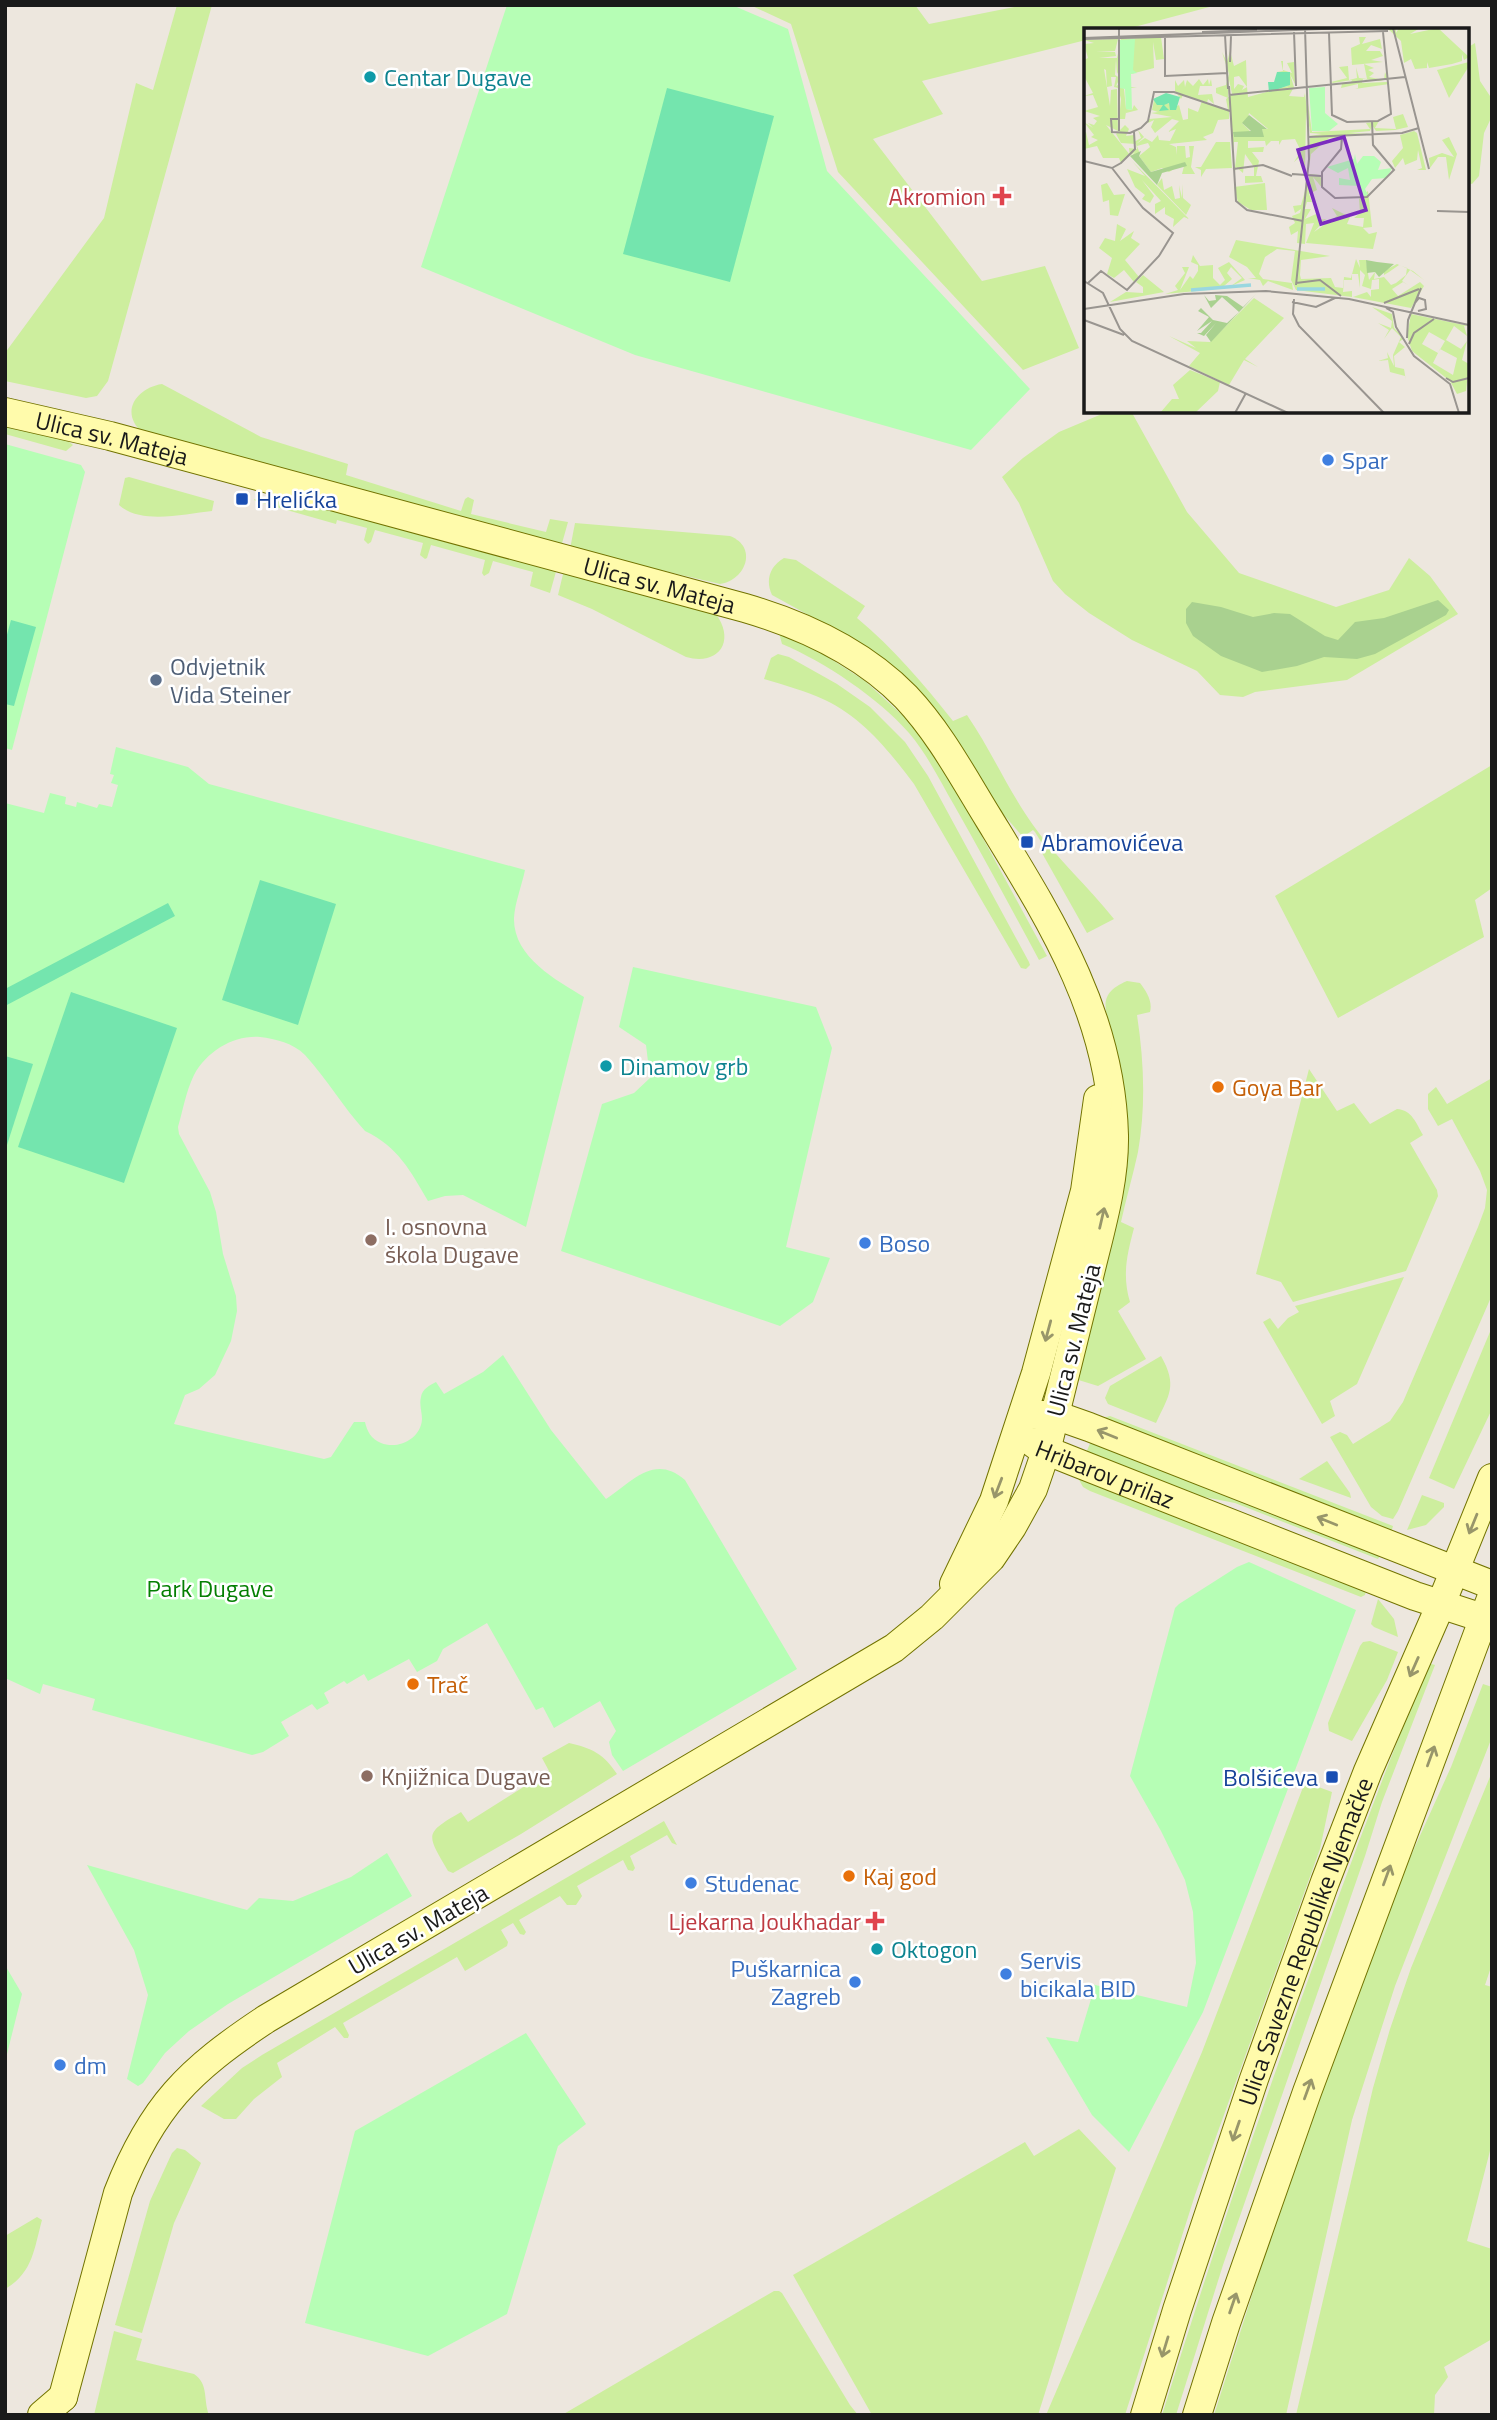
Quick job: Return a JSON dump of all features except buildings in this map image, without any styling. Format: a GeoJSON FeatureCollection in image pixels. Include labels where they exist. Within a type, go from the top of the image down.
{"type":"FeatureCollection","features":[{"type":"Feature","properties":{"kind":"street","name":"Ulica sv. Mateja"},"geometry":{"type":"LineString","coordinates":[[5,412],[110,436],[745,608],[791,624],[833,643],[862,661],[905,696],[949,753],[1037,898],[1081,983],[1101,1046],[1112,1107],[1112,1159],[1104,1209],[1046,1451],[1033,1489],[1005,1537],[978,1573],[944,1602],[932,1617],[894,1648],[858,1671],[266,2020],[224,2047],[192,2074],[154,2119],[130,2162],[118,2193],[59,2409]]}},
{"type":"Feature","properties":{"kind":"street","name":"Ulica sv. Mateja"},"geometry":{"type":"LineString","coordinates":[[944,1602],[989,1511],[1021,1423],[1051,1320],[1084,1191],[1098,1107],[1101,1046]]}},
{"type":"Feature","properties":{"kind":"street","name":"Hribarov prilaz"},"geometry":{"type":"LineString","coordinates":[[1489,1612],[1441,1604],[1046,1451],[1028,1439],[1021,1423],[1036,1415],[1055,1416],[1492,1585]]}},
{"type":"Feature","properties":{"kind":"street","name":"Ulica Savezne Republike Njemačke"},"geometry":{"type":"LineString","coordinates":[[1144,2415],[1254,2079],[1325,1882],[1368,1771],[1441,1604],[1492,1478]]}},
{"type":"Feature","properties":{"kind":"street"},"geometry":{"type":"LineString","coordinates":[[1197,2415],[1226,2323],[1307,2092],[1489,1612]]}},
{"type":"Feature","properties":{"kind":"green space"},"geometry":{"type":"Polygon","coordinates":[[[177,5],[212,5],[108,381],[97,396],[86,398],[5,381],[5,353],[104,218],[136,83],[153,90],[177,5]]]}},
{"type":"Feature","properties":{"kind":"green space"},"geometry":{"type":"Polygon","coordinates":[[[507,5],[732,5],[788,29],[827,171],[1030,389],[971,450],[635,355],[421,267],[507,5]]]}},
{"type":"Feature","properties":{"kind":"green space"},"geometry":{"type":"Polygon","coordinates":[[[750,5],[915,5],[929,24],[1024,5],[1217,5],[1131,28],[1084,28],[1084,40],[922,81],[943,114],[873,139],[982,281],[1045,266],[1079,348],[1023,370],[838,172],[791,24],[750,5]]]}},
{"type":"Feature","properties":{"kind":"green space"},"geometry":{"type":"Polygon","coordinates":[[[1475,43],[1480,81],[1492,99],[1492,116],[1484,133],[1479,176],[1472,184],[1469,183],[1469,47],[1475,43]]]}},
{"type":"Feature","properties":{"kind":"green space"},"geometry":{"type":"Polygon","coordinates":[[[667,88],[774,116],[730,282],[623,254],[667,88]]]}},
{"type":"Feature","properties":{"kind":"green space"},"geometry":{"type":"Polygon","coordinates":[[[162,384],[261,437],[348,464],[346,475],[461,511],[468,497],[474,500],[471,514],[546,532],[550,519],[568,522],[561,547],[143,433],[132,417],[134,402],[145,391],[162,384]]]}},
{"type":"Feature","properties":{"kind":"green space"},"geometry":{"type":"Polygon","coordinates":[[[1104,413],[1132,413],[1187,512],[1239,573],[1336,607],[1389,590],[1409,558],[1430,576],[1458,614],[1347,680],[1255,692],[1243,697],[1220,695],[1197,671],[1132,640],[1089,613],[1053,581],[1019,503],[1002,477],[1059,432],[1104,413]]]}},
{"type":"Feature","properties":{"kind":"green space"},"geometry":{"type":"Polygon","coordinates":[[[5,423],[68,441],[73,445],[66,451],[5,434],[5,423]]]}},
{"type":"Feature","properties":{"kind":"green space"},"geometry":{"type":"Polygon","coordinates":[[[5,444],[81,465],[85,472],[12,750],[5,748],[5,444]]]}},
{"type":"Feature","properties":{"kind":"green space"},"geometry":{"type":"Polygon","coordinates":[[[125,478],[214,501],[212,511],[163,517],[128,511],[119,505],[125,478]]]}},
{"type":"Feature","properties":{"kind":"green space"},"geometry":{"type":"Polygon","coordinates":[[[254,499],[314,505],[557,568],[550,593],[530,586],[533,572],[493,561],[489,573],[484,576],[482,573],[485,560],[431,545],[425,559],[420,555],[423,543],[375,530],[368,544],[364,540],[367,528],[337,520],[336,524],[254,499]]]}},
{"type":"Feature","properties":{"kind":"green space"},"geometry":{"type":"Polygon","coordinates":[[[575,523],[730,536],[744,548],[745,563],[736,576],[720,584],[570,549],[575,523]]]}},
{"type":"Feature","properties":{"kind":"green space"},"geometry":{"type":"Polygon","coordinates":[[[784,558],[796,560],[865,606],[857,618],[908,667],[953,721],[967,715],[1033,825],[1114,919],[1087,933],[1042,853],[1046,850],[1035,832],[1033,830],[1023,837],[852,639],[772,595],[770,574],[775,565],[784,558]]]}},
{"type":"Feature","properties":{"kind":"green space"},"geometry":{"type":"Polygon","coordinates":[[[564,570],[716,614],[722,624],[724,642],[715,655],[697,659],[686,657],[592,609],[558,595],[564,570]]]}},
{"type":"Feature","properties":{"kind":"green space"},"geometry":{"type":"Polygon","coordinates":[[[1438,600],[1449,610],[1446,615],[1375,654],[1357,659],[1324,657],[1297,666],[1262,672],[1221,656],[1193,636],[1186,623],[1186,609],[1192,602],[1253,617],[1274,613],[1290,614],[1325,636],[1338,640],[1355,622],[1384,618],[1438,600]]]}},
{"type":"Feature","properties":{"kind":"green space"},"geometry":{"type":"Polygon","coordinates":[[[11,620],[36,627],[14,706],[5,704],[5,642],[11,620]]]}},
{"type":"Feature","properties":{"kind":"green space"},"geometry":{"type":"Polygon","coordinates":[[[779,633],[817,650],[865,681],[911,723],[954,785],[1047,956],[1039,960],[938,777],[909,733],[850,682],[782,644],[779,633]]]}},
{"type":"Feature","properties":{"kind":"green space"},"geometry":{"type":"Polygon","coordinates":[[[778,654],[789,657],[837,684],[870,707],[905,742],[928,776],[1029,962],[1030,965],[1026,969],[1021,968],[905,772],[864,726],[839,707],[764,679],[771,658],[778,654]]]}},
{"type":"Feature","properties":{"kind":"green space","name":"Park Dugave"},"geometry":{"type":"Polygon","coordinates":[[[116,747],[188,767],[209,784],[525,870],[514,918],[521,944],[538,966],[584,997],[526,1227],[463,1195],[428,1201],[402,1160],[386,1144],[365,1131],[313,1064],[295,1047],[272,1039],[250,1037],[222,1046],[206,1059],[191,1081],[178,1127],[179,1134],[210,1192],[223,1254],[236,1296],[237,1311],[231,1341],[215,1375],[199,1389],[185,1395],[174,1424],[324,1459],[331,1457],[354,1422],[365,1422],[370,1434],[381,1443],[401,1444],[413,1437],[421,1426],[420,1400],[427,1388],[436,1382],[444,1394],[483,1372],[503,1355],[551,1430],[606,1499],[634,1478],[653,1470],[674,1472],[685,1480],[797,1669],[623,1771],[612,1755],[609,1742],[616,1731],[600,1701],[554,1728],[543,1707],[536,1710],[487,1623],[443,1649],[437,1661],[417,1672],[409,1659],[368,1681],[364,1674],[347,1684],[344,1681],[324,1693],[329,1703],[317,1710],[312,1704],[281,1722],[289,1736],[263,1752],[252,1755],[92,1710],[95,1699],[43,1684],[40,1694],[5,1678],[5,803],[44,813],[50,793],[66,797],[65,804],[76,807],[77,802],[97,808],[99,804],[112,807],[118,785],[111,783],[114,775],[110,774],[116,747]]]}},
{"type":"Feature","properties":{"kind":"green space"},"geometry":{"type":"Polygon","coordinates":[[[1492,765],[1492,888],[1475,900],[1484,937],[1338,1018],[1275,896],[1492,765]]]}},
{"type":"Feature","properties":{"kind":"green space"},"geometry":{"type":"Polygon","coordinates":[[[260,880],[336,904],[298,1025],[222,1000],[260,880]]]}},
{"type":"Feature","properties":{"kind":"green space"},"geometry":{"type":"Polygon","coordinates":[[[168,903],[175,916],[5,1006],[5,989],[168,903]]]}},
{"type":"Feature","properties":{"kind":"green space"},"geometry":{"type":"Polygon","coordinates":[[[633,967],[816,1007],[832,1048],[786,1247],[830,1258],[813,1302],[780,1326],[561,1251],[602,1104],[634,1093],[650,1078],[646,1045],[619,1027],[633,967]]]}},
{"type":"Feature","properties":{"kind":"green space"},"geometry":{"type":"Polygon","coordinates":[[[1127,981],[1140,983],[1151,1008],[1150,1012],[1137,1015],[1143,1066],[1142,1118],[1138,1152],[1121,1222],[1134,1228],[1126,1265],[1130,1302],[1118,1311],[1146,1359],[1098,1386],[1072,1378],[1112,1036],[1106,1004],[1111,991],[1127,981]]]}},
{"type":"Feature","properties":{"kind":"green space"},"geometry":{"type":"Polygon","coordinates":[[[71,992],[177,1028],[124,1183],[18,1147],[71,992]]]}},
{"type":"Feature","properties":{"kind":"green space"},"geometry":{"type":"Polygon","coordinates":[[[5,1056],[33,1064],[7,1145],[5,1144],[5,1056]]]}},
{"type":"Feature","properties":{"kind":"green space"},"geometry":{"type":"Polygon","coordinates":[[[1309,1069],[1337,1111],[1354,1103],[1370,1124],[1397,1109],[1410,1115],[1423,1135],[1410,1143],[1438,1196],[1406,1271],[1293,1302],[1281,1282],[1256,1274],[1309,1069]]]}},
{"type":"Feature","properties":{"kind":"green space"},"geometry":{"type":"Polygon","coordinates":[[[1492,1078],[1492,1295],[1393,1519],[1382,1516],[1371,1507],[1330,1437],[1340,1432],[1347,1435],[1353,1444],[1390,1421],[1403,1402],[1478,1227],[1485,1208],[1487,1190],[1480,1171],[1452,1119],[1438,1126],[1428,1109],[1428,1094],[1436,1087],[1447,1104],[1492,1078]]]}},
{"type":"Feature","properties":{"kind":"green space"},"geometry":{"type":"Polygon","coordinates":[[[1404,1277],[1357,1384],[1330,1401],[1335,1416],[1322,1424],[1263,1322],[1270,1318],[1278,1329],[1288,1318],[1299,1312],[1295,1306],[1404,1277]]]}},
{"type":"Feature","properties":{"kind":"green space"},"geometry":{"type":"Polygon","coordinates":[[[1492,1327],[1492,1409],[1454,1489],[1429,1478],[1492,1327]]]}},
{"type":"Feature","properties":{"kind":"green space"},"geometry":{"type":"Polygon","coordinates":[[[1161,1356],[1169,1375],[1170,1390],[1156,1423],[1108,1404],[1105,1398],[1110,1386],[1161,1356]]]}},
{"type":"Feature","properties":{"kind":"green space"},"geometry":{"type":"Polygon","coordinates":[[[1110,1416],[1393,1526],[1391,1533],[1099,1419],[1110,1416]]]}},
{"type":"Feature","properties":{"kind":"green space"},"geometry":{"type":"Polygon","coordinates":[[[1091,1441],[1381,1554],[1378,1559],[1235,1503],[1194,1495],[1086,1453],[1091,1441]]]}},
{"type":"Feature","properties":{"kind":"green space"},"geometry":{"type":"Polygon","coordinates":[[[1327,1461],[1350,1493],[1351,1498],[1299,1479],[1327,1461]]]}},
{"type":"Feature","properties":{"kind":"green space"},"geometry":{"type":"Polygon","coordinates":[[[1083,1477],[1366,1591],[1365,1595],[1361,1597],[1090,1491],[1083,1487],[1078,1478],[1083,1477]]]}},
{"type":"Feature","properties":{"kind":"green space"},"geometry":{"type":"Polygon","coordinates":[[[1422,1495],[1444,1503],[1444,1507],[1426,1525],[1407,1530],[1422,1495]]]}},
{"type":"Feature","properties":{"kind":"green space"},"geometry":{"type":"Polygon","coordinates":[[[1249,1562],[1356,1610],[1203,2012],[1129,2152],[1092,2115],[1046,2037],[1078,2042],[1091,1999],[1075,1995],[1082,1986],[1091,1984],[1187,2007],[1196,1963],[1193,1912],[1185,1880],[1130,1776],[1175,1608],[1249,1562]]]}},
{"type":"Feature","properties":{"kind":"green space"},"geometry":{"type":"Polygon","coordinates":[[[1378,1599],[1394,1619],[1398,1637],[1371,1624],[1378,1599]]]}},
{"type":"Feature","properties":{"kind":"green space"},"geometry":{"type":"Polygon","coordinates":[[[1370,1641],[1398,1652],[1387,1680],[1352,1741],[1329,1731],[1328,1723],[1360,1646],[1363,1642],[1370,1641]]]}},
{"type":"Feature","properties":{"kind":"green space"},"geometry":{"type":"Polygon","coordinates":[[[1428,1663],[1435,1665],[1382,1802],[1223,2265],[1176,2415],[1162,2415],[1288,2036],[1428,1663]]]}},
{"type":"Feature","properties":{"kind":"green space"},"geometry":{"type":"Polygon","coordinates":[[[1483,1684],[1492,1687],[1492,1737],[1395,1986],[1352,2120],[1286,2415],[1214,2415],[1266,2251],[1386,1911],[1451,1767],[1483,1684]]]}},
{"type":"Feature","properties":{"kind":"green space"},"geometry":{"type":"Polygon","coordinates":[[[569,1743],[597,1753],[617,1774],[521,1834],[453,1873],[448,1871],[433,1842],[432,1836],[440,1825],[461,1812],[468,1822],[549,1771],[542,1758],[569,1743]]]}},
{"type":"Feature","properties":{"kind":"green space"},"geometry":{"type":"Polygon","coordinates":[[[1492,1772],[1492,1964],[1485,1985],[1492,1987],[1492,2143],[1467,2241],[1492,2249],[1492,2339],[1444,2367],[1448,2377],[1435,2395],[1434,2415],[1296,2415],[1373,2088],[1390,2029],[1411,1968],[1492,1772]]]}},
{"type":"Feature","properties":{"kind":"green space"},"geometry":{"type":"Polygon","coordinates":[[[1305,1782],[1332,1792],[1320,1849],[1195,2195],[1125,2415],[1046,2415],[1202,2052],[1305,1782]]]}},
{"type":"Feature","properties":{"kind":"green space"},"geometry":{"type":"Polygon","coordinates":[[[664,1821],[677,1845],[672,1843],[667,1835],[630,1856],[635,1868],[633,1871],[628,1870],[623,1860],[577,1886],[582,1896],[576,1905],[567,1905],[560,1896],[519,1920],[526,1932],[524,1935],[520,1934],[513,1923],[501,1930],[508,1942],[507,1946],[465,1971],[457,1957],[343,2023],[348,2038],[344,2038],[335,2027],[277,2063],[282,2077],[254,2099],[236,2119],[224,2119],[201,2106],[242,2068],[262,2055],[664,1821]]]}},
{"type":"Feature","properties":{"kind":"green space"},"geometry":{"type":"Polygon","coordinates":[[[387,1853],[412,1896],[228,2004],[189,2031],[165,2053],[143,2083],[138,2086],[127,2079],[148,1995],[134,1950],[87,1865],[247,1910],[259,1898],[293,1901],[351,1877],[387,1853]]]}},
{"type":"Feature","properties":{"kind":"green space"},"geometry":{"type":"Polygon","coordinates":[[[5,1965],[22,1994],[5,2062],[5,1965]]]}},
{"type":"Feature","properties":{"kind":"green space"},"geometry":{"type":"Polygon","coordinates":[[[526,2033],[586,2124],[558,2146],[507,2314],[428,2356],[305,2323],[355,2131],[526,2033]]]}},
{"type":"Feature","properties":{"kind":"green space"},"geometry":{"type":"Polygon","coordinates":[[[1079,2129],[1116,2168],[1038,2415],[872,2415],[793,2275],[1025,2142],[1034,2156],[1079,2129]]]}},
{"type":"Feature","properties":{"kind":"green space"},"geometry":{"type":"Polygon","coordinates":[[[177,2148],[185,2150],[201,2163],[174,2223],[142,2333],[115,2325],[150,2201],[172,2153],[177,2148]]]}},
{"type":"Feature","properties":{"kind":"green space"},"geometry":{"type":"Polygon","coordinates":[[[37,2217],[42,2220],[27,2268],[5,2289],[5,2236],[37,2217]]]}},
{"type":"Feature","properties":{"kind":"green space"},"geometry":{"type":"Polygon","coordinates":[[[774,2291],[782,2293],[858,2415],[562,2415],[774,2291]]]}},
{"type":"Feature","properties":{"kind":"green space"},"geometry":{"type":"Polygon","coordinates":[[[114,2331],[142,2339],[136,2360],[194,2374],[199,2378],[204,2387],[209,2415],[94,2415],[114,2331]]]}},
{"type":"Feature","properties":{"kind":"place","name":"Centar Dugave"},"geometry":{"type":"Point","coordinates":[370,77]}},
{"type":"Feature","properties":{"kind":"place","name":"Akromion"},"geometry":{"type":"Point","coordinates":[1002,196]}},
{"type":"Feature","properties":{"kind":"place","name":"Spar"},"geometry":{"type":"Point","coordinates":[1328,460]}},
{"type":"Feature","properties":{"kind":"place","name":"Hrelićka"},"geometry":{"type":"Point","coordinates":[242,499]}},
{"type":"Feature","properties":{"kind":"place","name":"Odvjetnik Vida Steiner"},"geometry":{"type":"Point","coordinates":[156,680]}},
{"type":"Feature","properties":{"kind":"place","name":"Abramovićeva"},"geometry":{"type":"Point","coordinates":[1027,842]}},
{"type":"Feature","properties":{"kind":"place","name":"Dinamov grb"},"geometry":{"type":"Point","coordinates":[606,1066]}},
{"type":"Feature","properties":{"kind":"place","name":"Goya Bar"},"geometry":{"type":"Point","coordinates":[1218,1087]}},
{"type":"Feature","properties":{"kind":"place","name":"I. osnovna škola Dugave"},"geometry":{"type":"Point","coordinates":[371,1240]}},
{"type":"Feature","properties":{"kind":"place","name":"Boso"},"geometry":{"type":"Point","coordinates":[865,1243]}},
{"type":"Feature","properties":{"kind":"place","name":"Trač"},"geometry":{"type":"Point","coordinates":[413,1684]}},
{"type":"Feature","properties":{"kind":"place","name":"Knjižnica Dugave"},"geometry":{"type":"Point","coordinates":[367,1776]}},
{"type":"Feature","properties":{"kind":"place","name":"Bolšićeva"},"geometry":{"type":"Point","coordinates":[1332,1777]}},
{"type":"Feature","properties":{"kind":"place","name":"Kaj god"},"geometry":{"type":"Point","coordinates":[849,1876]}},
{"type":"Feature","properties":{"kind":"place","name":"Studenac"},"geometry":{"type":"Point","coordinates":[691,1883]}},
{"type":"Feature","properties":{"kind":"place","name":"Ljekarna Joukhadar"},"geometry":{"type":"Point","coordinates":[875,1921]}},
{"type":"Feature","properties":{"kind":"place","name":"Oktogon"},"geometry":{"type":"Point","coordinates":[877,1949]}},
{"type":"Feature","properties":{"kind":"place","name":"Servis bicikala BID"},"geometry":{"type":"Point","coordinates":[1006,1974]}},
{"type":"Feature","properties":{"kind":"place","name":"Puškarnica Zagreb"},"geometry":{"type":"Point","coordinates":[855,1982]}},
{"type":"Feature","properties":{"kind":"place","name":"dm"},"geometry":{"type":"Point","coordinates":[60,2065]}}]}
